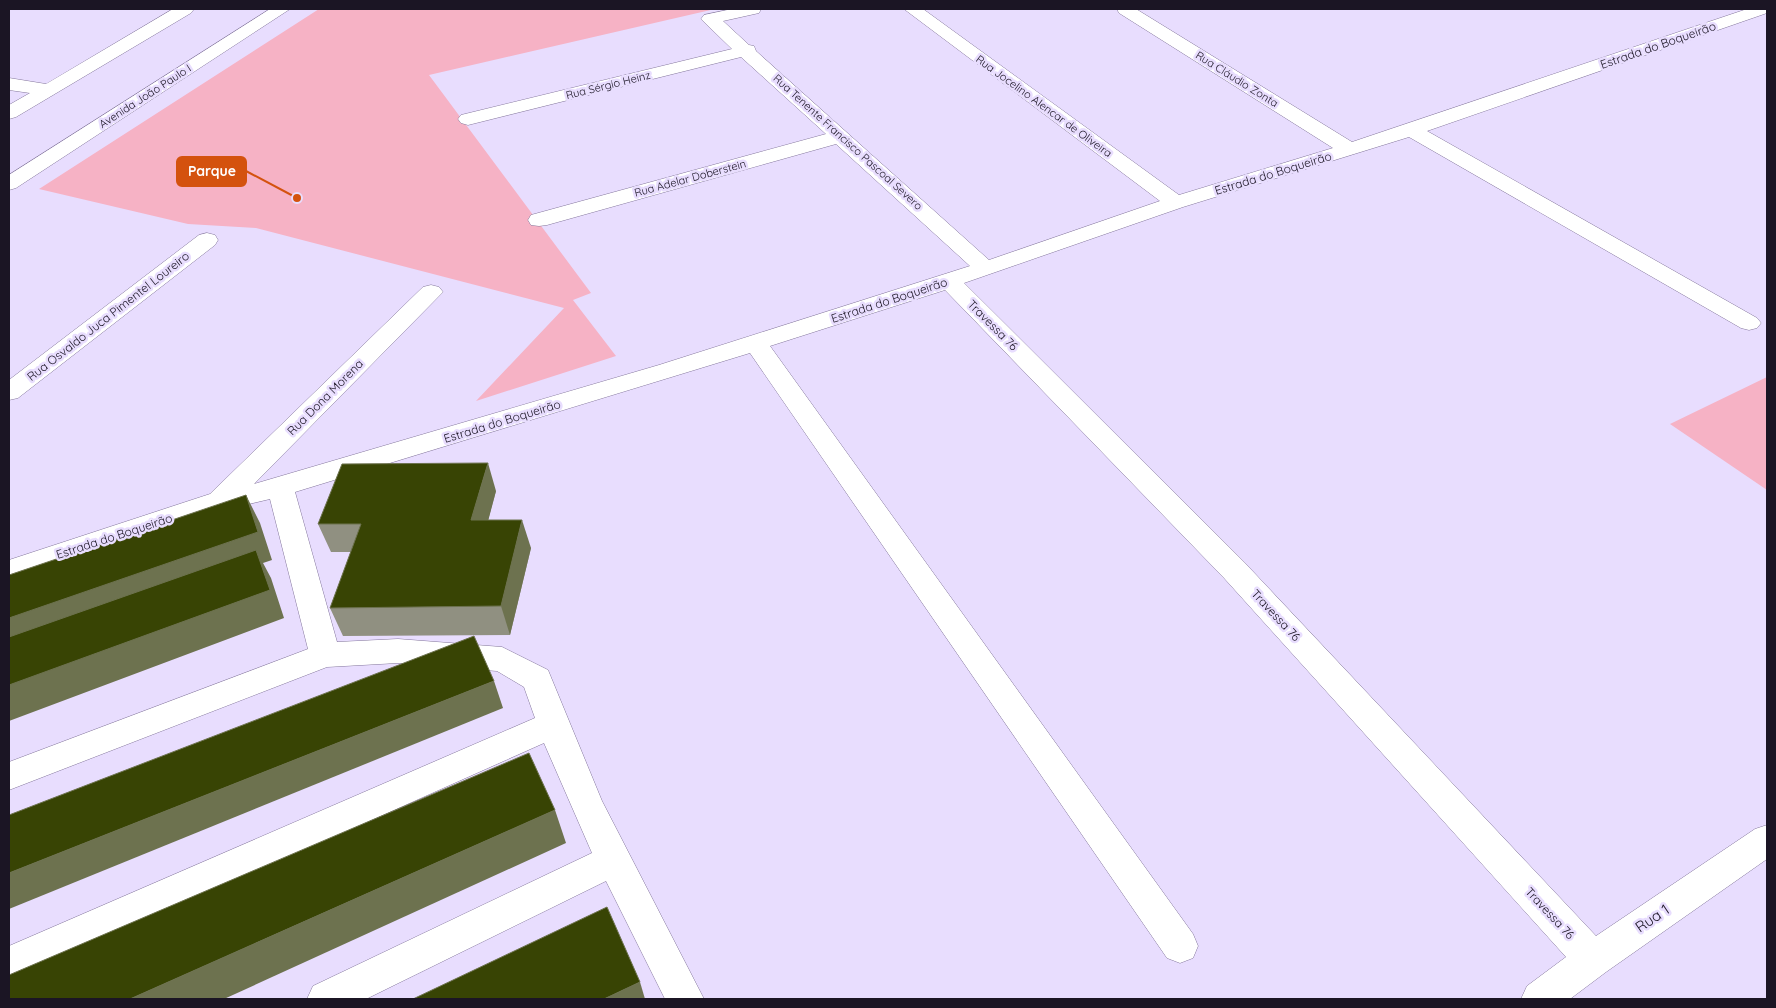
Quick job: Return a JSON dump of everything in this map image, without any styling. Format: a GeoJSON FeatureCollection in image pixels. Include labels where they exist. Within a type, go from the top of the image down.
{"type":"FeatureCollection","features":[{"type":"Feature","properties":{"kind":"street"},"geometry":{"type":"LineString","coordinates":[[9,113],[45,89],[185,9]]}},
{"type":"Feature","properties":{"kind":"street","name":"Avenida João Paulo I"},"geometry":{"type":"LineString","coordinates":[[9,184],[281,9]]}},
{"type":"Feature","properties":{"kind":"street","name":"Rua Tenente Francisco Pascoal Severo"},"geometry":{"type":"LineString","coordinates":[[753,9],[710,18],[748,50],[985,268]]}},
{"type":"Feature","properties":{"kind":"street","name":"Rua Jocelino Alencar de Oliveira"},"geometry":{"type":"LineString","coordinates":[[912,9],[1176,203]]}},
{"type":"Feature","properties":{"kind":"street","name":"Rua Cláudio Zonta"},"geometry":{"type":"LineString","coordinates":[[1125,9],[1349,149]]}},
{"type":"Feature","properties":{"kind":"street","name":"Estrada do Boqueirão"},"geometry":{"type":"LineString","coordinates":[[9,571],[220,501],[280,487],[668,371],[949,281],[1176,203],[1411,130],[1763,9]]}},
{"type":"Feature","properties":{"kind":"street","name":"Rua Sérgio Heinz"},"geometry":{"type":"LineString","coordinates":[[468,119],[748,50]]}},
{"type":"Feature","properties":{"kind":"street"},"geometry":{"type":"LineString","coordinates":[[9,84],[45,89]]}},
{"type":"Feature","properties":{"kind":"street"},"geometry":{"type":"LineString","coordinates":[[1411,130],[1749,323]]}},
{"type":"Feature","properties":{"kind":"street","name":"Rua Adelar Doberstein"},"geometry":{"type":"LineString","coordinates":[[539,220],[841,136]]}},
{"type":"Feature","properties":{"kind":"street","name":"Rua Osvaldo Juca Pimentel Loureiro"},"geometry":{"type":"LineString","coordinates":[[9,392],[207,240]]}},
{"type":"Feature","properties":{"kind":"street","name":"Travessa 76"},"geometry":{"type":"LineString","coordinates":[[949,281],[1234,570],[1592,959]]}},
{"type":"Feature","properties":{"kind":"street","name":"Rua Dona Morena"},"geometry":{"type":"LineString","coordinates":[[220,501],[431,292]]}},
{"type":"Feature","properties":{"kind":"street"},"geometry":{"type":"LineString","coordinates":[[755,342],[1180,946]]}},
{"type":"Feature","properties":{"kind":"street"},"geometry":{"type":"LineString","coordinates":[[280,487],[325,655]]}},
{"type":"Feature","properties":{"kind":"street"},"geometry":{"type":"LineString","coordinates":[[9,776],[325,655],[398,652],[502,659],[537,679],[552,725],[612,861],[685,999]]}},
{"type":"Feature","properties":{"kind":"street"},"geometry":{"type":"LineString","coordinates":[[9,964],[552,725]]}},
{"type":"Feature","properties":{"kind":"street","name":"Rua 1"},"geometry":{"type":"LineString","coordinates":[[1540,999],[1592,959],[1767,840]]}},
{"type":"Feature","properties":{"kind":"street"},"geometry":{"type":"LineString","coordinates":[[326,999],[612,861]]}},
{"type":"Feature","properties":{"kind":"shaded area"},"geometry":{"type":"Polygon","coordinates":[[[319,9],[715,9],[429,75],[591,293],[573,300],[616,356],[476,401],[564,308],[256,228],[188,224],[39,189],[319,9]]]}},
{"type":"Feature","properties":{"kind":"shaded area"},"geometry":{"type":"Polygon","coordinates":[[[1767,377],[1767,490],[1670,424],[1767,377]]]}},
{"type":"Feature","properties":{"kind":"building"},"geometry":{"type":"Polygon","coordinates":[[[488,463],[471,520],[522,520],[501,606],[330,608],[361,524],[318,524],[342,464],[488,463]]]}},
{"type":"Feature","properties":{"kind":"building"},"geometry":{"type":"Polygon","coordinates":[[[246,495],[258,532],[9,618],[9,575],[246,495]]]}},
{"type":"Feature","properties":{"kind":"building"},"geometry":{"type":"Polygon","coordinates":[[[256,550],[270,590],[9,685],[9,637],[256,550]]]}},
{"type":"Feature","properties":{"kind":"building"},"geometry":{"type":"Polygon","coordinates":[[[474,636],[494,681],[9,873],[9,815],[474,636]]]}},
{"type":"Feature","properties":{"kind":"building"},"geometry":{"type":"Polygon","coordinates":[[[529,753],[555,810],[130,999],[9,999],[9,975],[529,753]]]}},
{"type":"Feature","properties":{"kind":"building"},"geometry":{"type":"Polygon","coordinates":[[[607,907],[640,982],[604,999],[413,999],[607,907]]]}},
{"type":"Feature","properties":{"kind":"place","name":"Parque"},"geometry":{"type":"Point","coordinates":[297,198]}}]}
